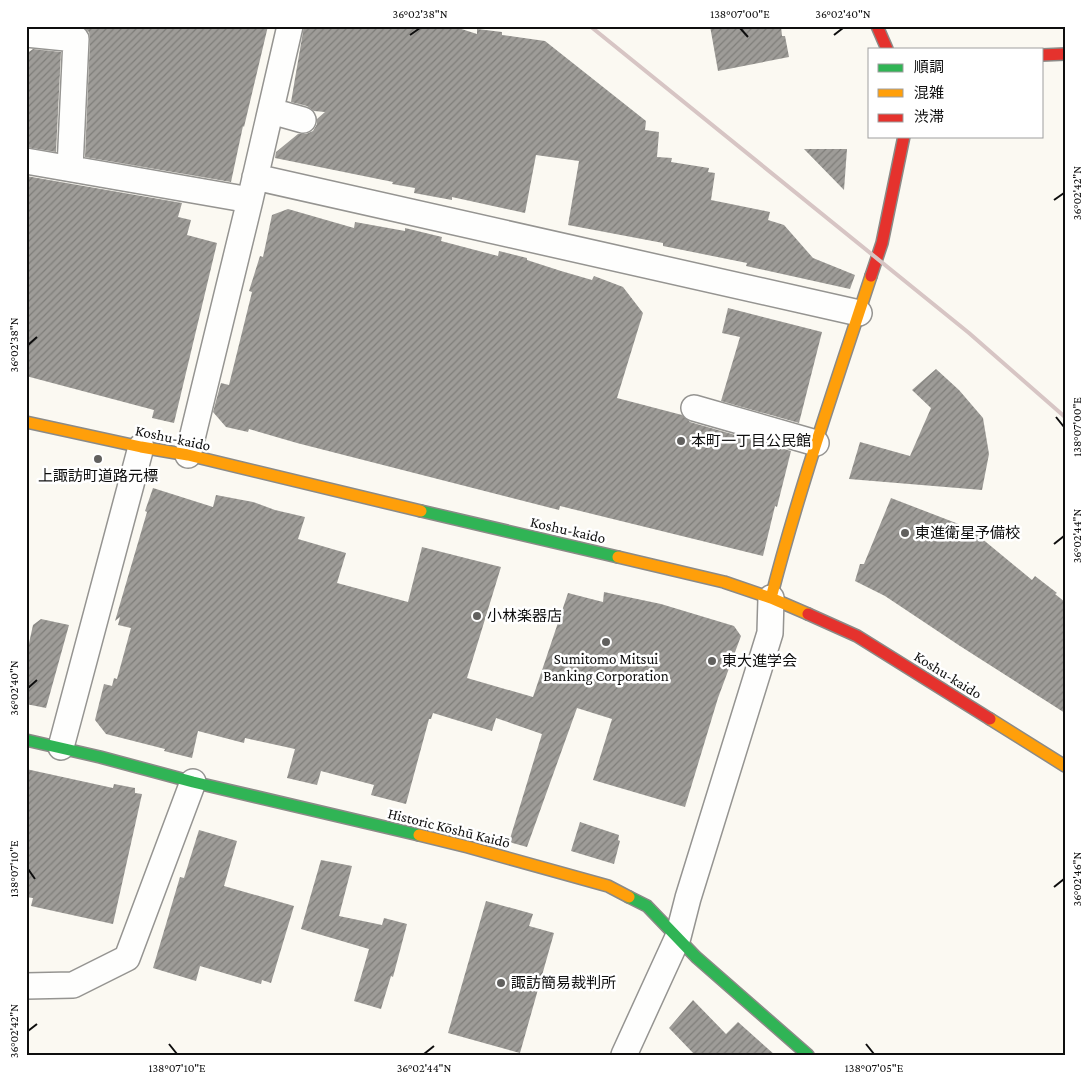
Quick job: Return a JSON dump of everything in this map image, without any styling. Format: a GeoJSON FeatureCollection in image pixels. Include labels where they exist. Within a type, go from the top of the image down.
{"type":"FeatureCollection","features":[{"type":"Feature","properties":{"kind":"main road"},"geometry":{"type":"LineString","coordinates":[[877,26],[887,48]]}},
{"type":"Feature","properties":{"kind":"main road"},"geometry":{"type":"LineString","coordinates":[[1044,55],[1065,54]]}},
{"type":"Feature","properties":{"kind":"main road"},"geometry":{"type":"LineString","coordinates":[[771,598],[780,570],[786,540],[816,443],[882,243],[904,138]]}},
{"type":"Feature","properties":{"kind":"main road","name":"Koshu-kaido"},"geometry":{"type":"LineString","coordinates":[[26,422],[141,447],[188,455],[724,582],[771,598],[857,636],[1065,766]]}},
{"type":"Feature","properties":{"kind":"main road","name":"Historic Kōshū Kaidō"},"geometry":{"type":"LineString","coordinates":[[26,740],[61,747],[193,782],[468,847],[608,886],[647,906],[696,956],[808,1055]]}},
{"type":"Feature","properties":{"kind":"street"},"geometry":{"type":"LineString","coordinates":[[188,455],[290,26]]}},
{"type":"Feature","properties":{"kind":"street"},"geometry":{"type":"LineString","coordinates":[[26,34],[76,39],[70,168]]}},
{"type":"Feature","properties":{"kind":"street"},"geometry":{"type":"LineString","coordinates":[[270,111],[303,120]]}},
{"type":"Feature","properties":{"kind":"street"},"geometry":{"type":"LineString","coordinates":[[26,161],[70,168],[252,188],[859,313]]}},
{"type":"Feature","properties":{"kind":"street"},"geometry":{"type":"LineString","coordinates":[[694,408],[816,443]]}},
{"type":"Feature","properties":{"kind":"street"},"geometry":{"type":"LineString","coordinates":[[61,747],[141,447]]}},
{"type":"Feature","properties":{"kind":"street"},"geometry":{"type":"LineString","coordinates":[[624,1055],[678,937],[688,898],[770,633],[771,598]]}},
{"type":"Feature","properties":{"kind":"street"},"geometry":{"type":"LineString","coordinates":[[26,986],[73,985],[127,958],[193,782]]}},
{"type":"Feature","properties":{"kind":"building"},"geometry":{"type":"Polygon","coordinates":[[[82,26],[268,26],[231,182],[85,157],[90,40],[89,32],[82,26]]]}},
{"type":"Feature","properties":{"kind":"building"},"geometry":{"type":"Polygon","coordinates":[[[304,26],[452,26],[477,34],[477,29],[502,32],[502,35],[545,41],[646,121],[645,130],[659,132],[657,157],[672,158],[671,162],[709,168],[708,172],[715,173],[711,200],[770,212],[768,220],[784,225],[813,258],[855,275],[850,289],[746,266],[747,263],[663,246],[663,243],[568,225],[579,161],[536,155],[525,213],[452,197],[452,200],[414,193],[415,188],[392,184],[393,182],[275,158],[276,152],[298,134],[306,134],[313,131],[317,124],[317,119],[325,112],[314,111],[307,106],[291,102],[304,26]]]}},
{"type":"Feature","properties":{"kind":"building"},"geometry":{"type":"Polygon","coordinates":[[[710,26],[781,26],[782,36],[785,36],[789,57],[718,71],[710,26]]]}},
{"type":"Feature","properties":{"kind":"building"},"geometry":{"type":"Polygon","coordinates":[[[33,49],[61,52],[56,152],[26,147],[26,54],[33,49]]]}},
{"type":"Feature","properties":{"kind":"building"},"geometry":{"type":"Polygon","coordinates":[[[804,149],[847,149],[844,190],[804,149]]]}},
{"type":"Feature","properties":{"kind":"building"},"geometry":{"type":"Polygon","coordinates":[[[26,176],[182,203],[178,217],[191,220],[187,235],[217,243],[174,423],[152,418],[154,410],[26,376],[26,176]]]}},
{"type":"Feature","properties":{"kind":"building"},"geometry":{"type":"Polygon","coordinates":[[[288,209],[354,228],[355,222],[405,231],[405,228],[442,237],[441,241],[498,256],[499,251],[527,258],[527,260],[561,271],[592,280],[594,276],[623,287],[643,313],[617,398],[682,415],[690,422],[791,451],[763,556],[560,506],[559,510],[249,429],[248,432],[226,427],[213,412],[219,390],[221,383],[229,385],[252,292],[249,291],[260,256],[263,257],[272,215],[288,209]]]}},
{"type":"Feature","properties":{"kind":"building"},"geometry":{"type":"Polygon","coordinates":[[[728,308],[822,332],[799,423],[721,401],[740,337],[722,333],[728,308]]]}},
{"type":"Feature","properties":{"kind":"building"},"geometry":{"type":"Polygon","coordinates":[[[936,369],[959,390],[983,418],[989,454],[982,490],[849,479],[860,442],[910,456],[931,408],[912,390],[936,369]]]}},
{"type":"Feature","properties":{"kind":"building"},"geometry":{"type":"Polygon","coordinates":[[[153,488],[213,507],[216,495],[253,502],[275,510],[305,517],[298,539],[346,553],[337,583],[408,602],[422,547],[501,567],[467,678],[533,697],[568,593],[603,602],[604,592],[661,604],[734,626],[741,636],[718,698],[685,807],[593,780],[612,719],[577,708],[527,847],[509,842],[542,734],[496,718],[492,731],[433,713],[431,719],[429,719],[406,804],[371,795],[374,785],[321,771],[317,785],[287,778],[295,749],[245,738],[244,743],[198,731],[192,758],[106,734],[95,720],[104,684],[112,686],[114,678],[117,679],[131,628],[118,625],[120,617],[115,621],[153,488]]]}},
{"type":"Feature","properties":{"kind":"building"},"geometry":{"type":"Polygon","coordinates":[[[891,498],[969,528],[1032,580],[1035,576],[1057,593],[1055,594],[1065,602],[1065,713],[885,596],[855,581],[860,564],[864,564],[891,498]]]}},
{"type":"Feature","properties":{"kind":"building"},"geometry":{"type":"Polygon","coordinates":[[[41,619],[69,625],[46,708],[26,704],[26,657],[33,625],[41,619]]]}},
{"type":"Feature","properties":{"kind":"building"},"geometry":{"type":"Polygon","coordinates":[[[26,769],[113,788],[114,784],[135,788],[135,793],[142,794],[113,924],[31,906],[33,898],[26,897],[26,769]]]}},
{"type":"Feature","properties":{"kind":"building"},"geometry":{"type":"Polygon","coordinates":[[[580,822],[619,835],[618,840],[620,841],[614,864],[571,851],[580,822]]]}},
{"type":"Feature","properties":{"kind":"building"},"geometry":{"type":"Polygon","coordinates":[[[199,830],[237,841],[224,886],[294,906],[271,983],[262,980],[261,984],[200,966],[196,981],[153,968],[180,877],[184,878],[199,830]]]}},
{"type":"Feature","properties":{"kind":"building"},"geometry":{"type":"Polygon","coordinates":[[[321,860],[352,866],[339,916],[382,925],[384,918],[407,924],[393,977],[391,976],[381,1009],[354,1001],[369,949],[301,929],[321,860]]]}},
{"type":"Feature","properties":{"kind":"building","name":"諏訪簡易裁判所"},"geometry":{"type":"Polygon","coordinates":[[[486,901],[533,914],[529,926],[554,933],[520,1053],[448,1033],[486,901]]]}},
{"type":"Feature","properties":{"kind":"building"},"geometry":{"type":"Polygon","coordinates":[[[693,1000],[726,1034],[738,1022],[775,1055],[695,1055],[669,1028],[693,1000]]]}},
{"type":"Feature","properties":{"kind":"railway"},"geometry":{"type":"LineString","coordinates":[[590,26],[969,333],[1065,417]]}},
{"type":"Feature","properties":{"kind":"traffic: fast"},"geometry":{"type":"LineString","coordinates":[[421,511],[618,557]]}},
{"type":"Feature","properties":{"kind":"traffic: fast"},"geometry":{"type":"LineString","coordinates":[[26,740],[100,757],[193,782],[419,835]]}},
{"type":"Feature","properties":{"kind":"traffic: fast"},"geometry":{"type":"LineString","coordinates":[[629,897],[647,906],[696,957],[808,1055]]}},
{"type":"Feature","properties":{"kind":"traffic: slow"},"geometry":{"type":"LineString","coordinates":[[771,598],[806,476],[871,276]]}},
{"type":"Feature","properties":{"kind":"traffic: slow"},"geometry":{"type":"LineString","coordinates":[[26,422],[141,447],[188,455],[421,511]]}},
{"type":"Feature","properties":{"kind":"traffic: slow"},"geometry":{"type":"LineString","coordinates":[[618,557],[724,582],[771,598],[808,614]]}},
{"type":"Feature","properties":{"kind":"traffic: slow"},"geometry":{"type":"LineString","coordinates":[[990,719],[1065,766]]}},
{"type":"Feature","properties":{"kind":"traffic: slow"},"geometry":{"type":"LineString","coordinates":[[419,835],[608,886],[629,897]]}},
{"type":"Feature","properties":{"kind":"traffic: jam"},"geometry":{"type":"LineString","coordinates":[[877,26],[887,48]]}},
{"type":"Feature","properties":{"kind":"traffic: jam"},"geometry":{"type":"LineString","coordinates":[[1044,55],[1065,54]]}},
{"type":"Feature","properties":{"kind":"traffic: jam"},"geometry":{"type":"LineString","coordinates":[[871,276],[882,243],[904,138]]}},
{"type":"Feature","properties":{"kind":"traffic: jam"},"geometry":{"type":"LineString","coordinates":[[808,614],[857,636],[990,719]]}},
{"type":"Feature","properties":{"kind":"place","name":"本町一丁目公民館"},"geometry":{"type":"Point","coordinates":[681,441]}},
{"type":"Feature","properties":{"kind":"place","name":"上諏訪町道路元標"},"geometry":{"type":"Point","coordinates":[98,459]}},
{"type":"Feature","properties":{"kind":"place","name":"東進衛星予備校"},"geometry":{"type":"Point","coordinates":[905,533]}},
{"type":"Feature","properties":{"kind":"place","name":"小林楽器店"},"geometry":{"type":"Point","coordinates":[477,616]}},
{"type":"Feature","properties":{"kind":"place","name":"Sumitomo Mitsui Banking Corporation"},"geometry":{"type":"Point","coordinates":[606,642]}},
{"type":"Feature","properties":{"kind":"place","name":"東大進学会"},"geometry":{"type":"Point","coordinates":[712,661]}},
{"type":"Feature","properties":{"kind":"place","name":"諏訪簡易裁判所"},"geometry":{"type":"Point","coordinates":[501,983]}}]}
